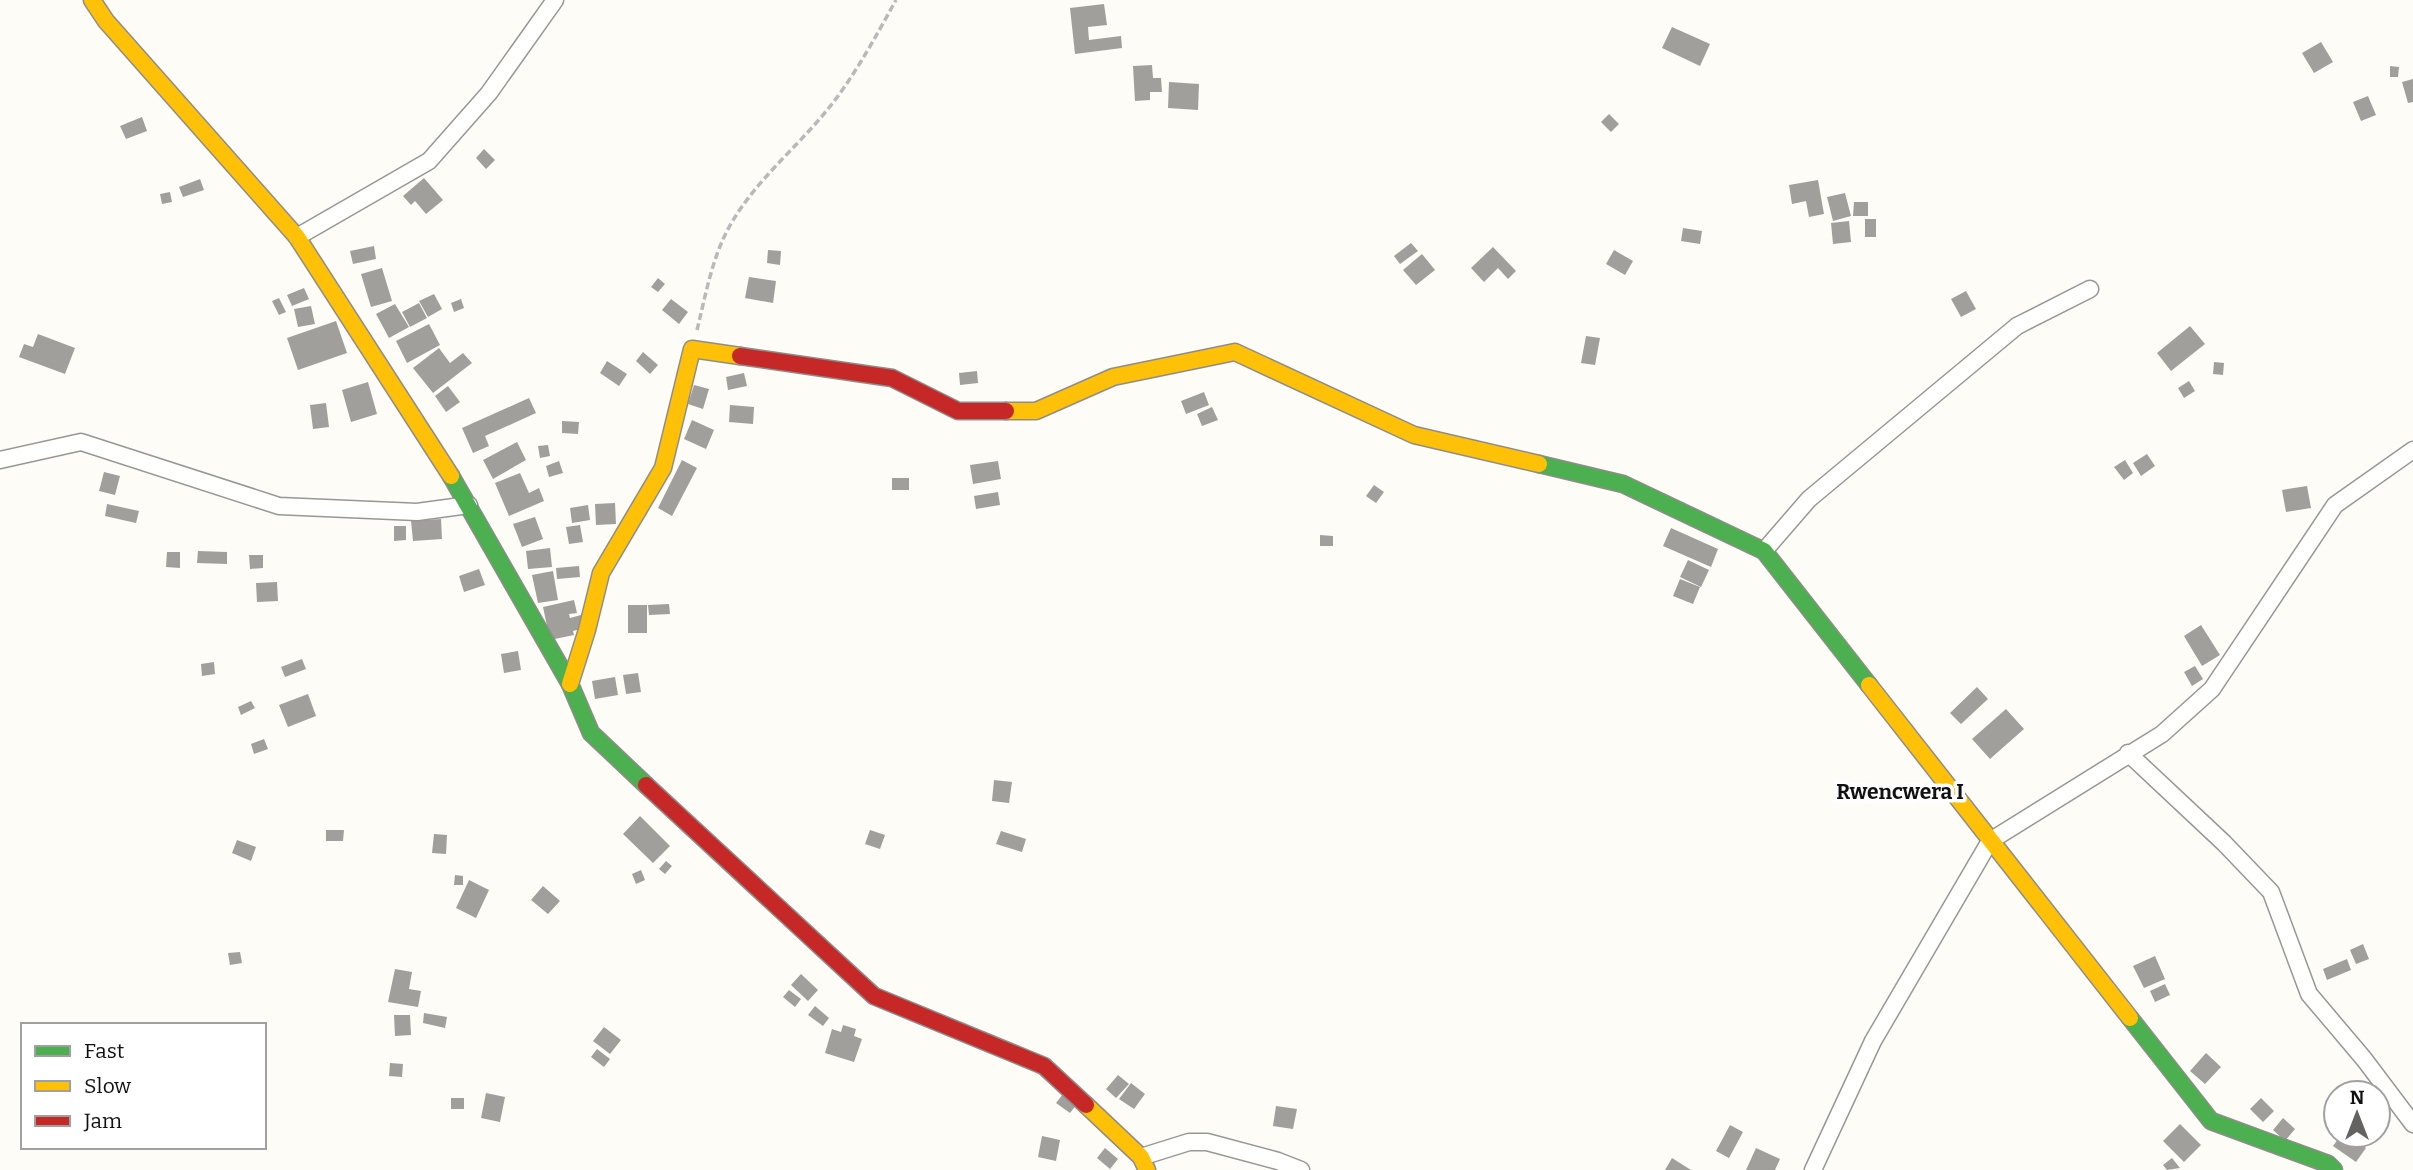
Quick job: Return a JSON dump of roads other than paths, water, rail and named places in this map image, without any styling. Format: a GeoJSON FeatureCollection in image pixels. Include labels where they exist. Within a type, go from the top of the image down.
{"type":"FeatureCollection","features":[{"type":"Feature","properties":{"kind":"street"},"geometry":{"type":"LineString","coordinates":[[92,0],[106,21],[297,237],[469,505],[570,684],[592,733],[874,996],[1044,1066],[1144,1163],[1189,1142],[1207,1142],[1301,1170]]}},
{"type":"Feature","properties":{"kind":"street"},"geometry":{"type":"LineString","coordinates":[[297,237],[429,161],[489,93],[555,0]]}},
{"type":"Feature","properties":{"kind":"street"},"geometry":{"type":"LineString","coordinates":[[1764,551],[1809,499],[2017,326],[2090,289]]}},
{"type":"Feature","properties":{"kind":"street"},"geometry":{"type":"LineString","coordinates":[[570,684],[601,573],[663,468],[692,349],[892,378],[958,411],[1036,411],[1113,377],[1235,352],[1414,435],[1623,484],[1764,551],[2211,1121],[2328,1164],[2334,1170]]}},
{"type":"Feature","properties":{"kind":"street"},"geometry":{"type":"LineString","coordinates":[[0,460],[81,442],[279,506],[417,512],[469,505]]}},
{"type":"Feature","properties":{"kind":"street"},"geometry":{"type":"LineString","coordinates":[[1813,1170],[1873,1041],[1990,841],[2162,734],[2212,689],[2335,505],[2413,450]]}},
{"type":"Feature","properties":{"kind":"street"},"geometry":{"type":"LineString","coordinates":[[2128,753],[2224,843],[2271,892],[2309,994],[2364,1059],[2413,1124]]}},
{"type":"Feature","properties":{"kind":"district","name":"Rwencwera I"},"geometry":{"type":"Point","coordinates":[1900,792]}}]}
